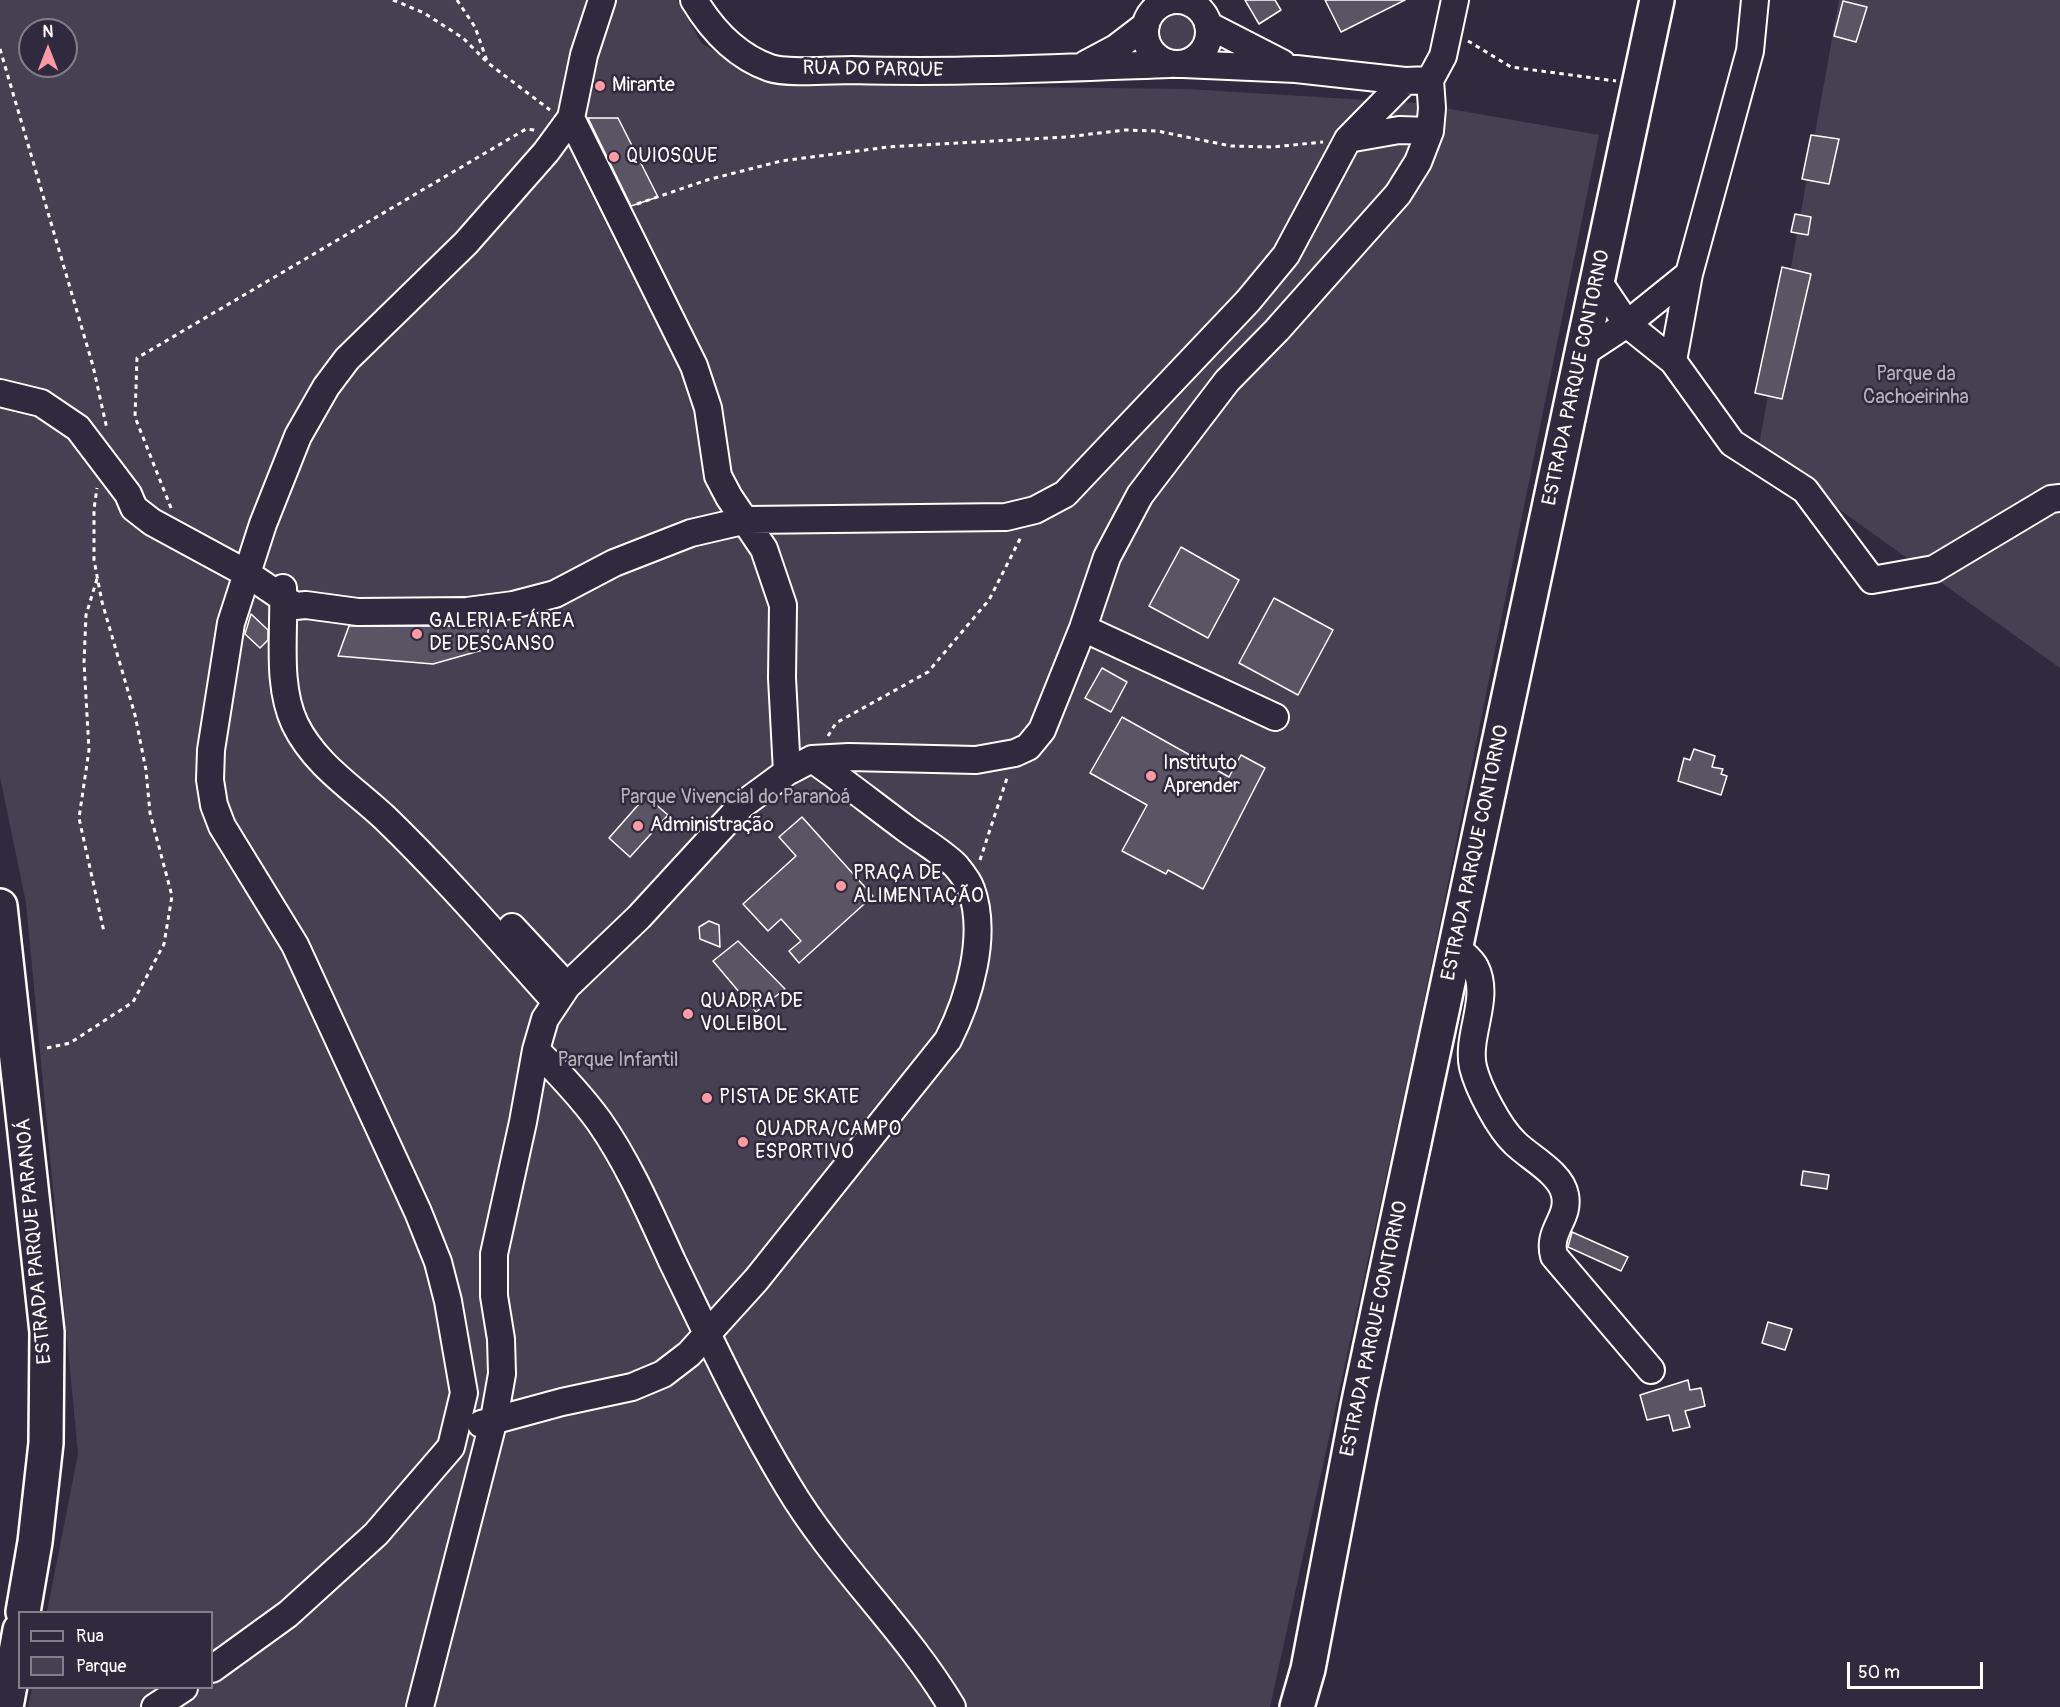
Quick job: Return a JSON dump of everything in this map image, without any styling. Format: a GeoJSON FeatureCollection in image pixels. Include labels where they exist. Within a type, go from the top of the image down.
{"type":"FeatureCollection","features":[{"type":"Feature","properties":{"kind":"main road","name":"ESTRADA PARQUE CONTORNO"},"geometry":{"type":"LineString","coordinates":[[1297,1707],[1308,1669],[1359,1401],[1657,0]]}},
{"type":"Feature","properties":{"kind":"main road","name":"ESTRADA PARQUE PARANOÁ"},"geometry":{"type":"LineString","coordinates":[[0,906],[47,1332],[46,1443],[35,1542],[23,1611]]}},
{"type":"Feature","properties":{"kind":"main road"},"geometry":{"type":"LineString","coordinates":[[6,1707],[18,1641]]}},
{"type":"Feature","properties":{"kind":"street"},"geometry":{"type":"LineString","coordinates":[[450,1446],[464,1393],[448,1301],[438,1262],[418,1212],[296,945],[222,826],[214,805],[210,780],[216,710],[231,623],[248,568],[298,436],[326,387],[347,359],[466,243],[565,126],[602,0]]}},
{"type":"Feature","properties":{"kind":"street","name":"RUA DO PARQUE"},"geometry":{"type":"LineString","coordinates":[[694,0],[705,18],[725,42],[748,58],[772,69],[914,72],[1177,64],[1296,69]]}},
{"type":"Feature","properties":{"kind":"street"},"geometry":{"type":"LineString","coordinates":[[1202,13],[1209,35],[1201,54],[1177,64],[1153,54],[1147,45],[1150,13],[1167,2],[1177,0],[1196,6],[1202,13],[1266,57],[1296,69],[1417,80]]}},
{"type":"Feature","properties":{"kind":"street"},"geometry":{"type":"LineString","coordinates":[[128,494],[248,568],[292,599],[358,612],[467,611],[513,605],[555,594],[614,563],[691,533],[747,520],[963,519],[1006,517],[1035,510],[1065,494],[1248,301],[1286,255],[1348,139],[1443,56],[1455,0]]}},
{"type":"Feature","properties":{"kind":"street"},"geometry":{"type":"LineString","coordinates":[[1674,361],[1689,274],[1750,51],[1755,0]]}},
{"type":"Feature","properties":{"kind":"street","name":"RUA DO PARQUE"},"geometry":{"type":"LineString","coordinates":[[1081,67],[1116,48],[1150,13]]}},
{"type":"Feature","properties":{"kind":"street"},"geometry":{"type":"LineString","coordinates":[[420,1707],[487,1422],[502,1374],[501,1339],[494,1296],[494,1254],[536,1050],[545,1019],[562,994],[639,917],[742,805],[787,772],[812,759],[849,757],[976,760],[1015,753],[1028,747],[1042,730],[1083,628],[1107,558],[1140,495],[1227,381],[1277,330],[1398,194],[1418,162],[1430,131],[1432,108],[1417,80]]}},
{"type":"Feature","properties":{"kind":"street"},"geometry":{"type":"LineString","coordinates":[[565,126],[616,211],[694,366],[708,408],[718,476],[729,497],[747,520],[764,549],[783,605],[782,678],[787,772]]}},
{"type":"Feature","properties":{"kind":"street"},"geometry":{"type":"LineString","coordinates":[[1348,139],[1399,130],[1430,131]]}},
{"type":"Feature","properties":{"kind":"street"},"geometry":{"type":"LineString","coordinates":[[1583,353],[1627,324],[1689,274]]}},
{"type":"Feature","properties":{"kind":"street"},"geometry":{"type":"LineString","coordinates":[[1598,281],[1627,324],[1674,361],[1732,443],[1804,489],[1872,580],[1934,569],[2051,499],[2060,498]]}},
{"type":"Feature","properties":{"kind":"street"},"geometry":{"type":"LineString","coordinates":[[0,393],[41,403],[78,428],[128,494],[134,508],[152,522],[248,568]]}},
{"type":"Feature","properties":{"kind":"street"},"geometry":{"type":"LineString","coordinates":[[292,599],[291,652],[307,711],[324,739],[349,765],[396,805],[562,994]]}},
{"type":"Feature","properties":{"kind":"street"},"geometry":{"type":"LineString","coordinates":[[1083,628],[1275,717]]}},
{"type":"Feature","properties":{"kind":"street"},"geometry":{"type":"LineString","coordinates":[[213,1668],[288,1614],[376,1534],[450,1446],[487,1422],[632,1387],[663,1374],[689,1354],[756,1280],[948,1040],[962,1013],[970,984],[977,939],[977,912],[971,887],[956,866],[846,782],[812,759]]}},
{"type":"Feature","properties":{"kind":"street"},"geometry":{"type":"LineString","coordinates":[[1456,947],[1475,966],[1479,985],[1478,1012],[1471,1044],[1473,1068],[1488,1103],[1513,1141],[1555,1177],[1565,1194],[1565,1212],[1552,1236],[1554,1256],[1651,1370]]}},
{"type":"Feature","properties":{"kind":"street"},"geometry":{"type":"LineString","coordinates":[[536,1050],[572,1087],[598,1120],[626,1164],[737,1396],[788,1487],[829,1548],[931,1672],[952,1707]]}},
{"type":"Feature","properties":{"kind":"street"},"geometry":{"type":"LineString","coordinates":[[464,1393],[487,1422]]}},
{"type":"Feature","properties":{"kind":"street"},"geometry":{"type":"LineString","coordinates":[[155,1707],[182,1689]]}},
{"type":"Feature","properties":{"kind":"path"},"geometry":{"type":"LineString","coordinates":[[393,0],[424,12],[453,32],[488,63],[547,107],[565,126]]}},
{"type":"Feature","properties":{"kind":"path"},"geometry":{"type":"LineString","coordinates":[[457,0],[475,27],[488,63]]}},
{"type":"Feature","properties":{"kind":"path"},"geometry":{"type":"LineString","coordinates":[[1448,33],[1468,41],[1511,67],[1638,84]]}},
{"type":"Feature","properties":{"kind":"path"},"geometry":{"type":"LineString","coordinates":[[0,50],[93,366],[107,429],[94,508],[94,560],[135,715],[146,770],[150,813],[172,896],[164,944],[133,1002],[70,1043],[47,1048]]}},
{"type":"Feature","properties":{"kind":"path"},"geometry":{"type":"LineString","coordinates":[[178,526],[135,417],[137,358],[526,129],[565,126]]}},
{"type":"Feature","properties":{"kind":"path"},"geometry":{"type":"LineString","coordinates":[[616,211],[707,180],[781,161],[888,147],[1066,137],[1125,130],[1157,131],[1231,146],[1273,147],[1348,139]]}},
{"type":"Feature","properties":{"kind":"path"},"geometry":{"type":"LineString","coordinates":[[812,759],[836,723],[928,672],[989,600],[1035,510]]}},
{"type":"Feature","properties":{"kind":"path"},"geometry":{"type":"LineString","coordinates":[[97,577],[86,615],[84,662],[89,750],[79,818],[104,932]]}},
{"type":"Feature","properties":{"kind":"path"},"geometry":{"type":"LineString","coordinates":[[971,887],[1015,753]]}},
{"type":"Feature","properties":{"kind":"green space","name":"Parque Vivencial do Paranoá"},"geometry":{"type":"Polygon","coordinates":[[[0,0],[677,0],[702,44],[779,84],[1187,89],[1416,103],[1599,135],[1418,1031],[1270,1707],[28,1707],[32,1689],[213,1689],[213,1611],[47,1611],[78,1454],[26,903],[0,777],[0,0]]]}},
{"type":"Feature","properties":{"kind":"green space","name":"Parque da Cachoeirinha"},"geometry":{"type":"Polygon","coordinates":[[[1839,0],[2060,0],[2060,668],[1758,451],[1839,0]]]}},
{"type":"Feature","properties":{"kind":"green space"},"geometry":{"type":"Polygon","coordinates":[[[1176,12],[1184,13],[1191,18],[1196,25],[1196,41],[1191,48],[1184,53],[1176,54],[1168,53],[1161,48],[1156,41],[1155,33],[1156,25],[1161,18],[1168,13],[1176,12]]]}},
{"type":"Feature","properties":{"kind":"building"},"geometry":{"type":"Polygon","coordinates":[[[1245,0],[1275,0],[1281,10],[1259,24],[1245,0]]]}},
{"type":"Feature","properties":{"kind":"building"},"geometry":{"type":"Polygon","coordinates":[[[1325,0],[1405,0],[1341,32],[1325,0]]]}},
{"type":"Feature","properties":{"kind":"building"},"geometry":{"type":"Polygon","coordinates":[[[1843,1],[1867,7],[1856,42],[1834,36],[1843,1]]]}},
{"type":"Feature","properties":{"kind":"building","name":"QUIOSQUE"},"geometry":{"type":"Polygon","coordinates":[[[588,118],[618,118],[658,197],[631,206],[588,118]]]}},
{"type":"Feature","properties":{"kind":"building"},"geometry":{"type":"Polygon","coordinates":[[[1811,135],[1839,139],[1829,184],[1802,179],[1811,135]]]}},
{"type":"Feature","properties":{"kind":"building"},"geometry":{"type":"Polygon","coordinates":[[[1795,214],[1811,217],[1808,235],[1791,232],[1795,214]]]}},
{"type":"Feature","properties":{"kind":"building"},"geometry":{"type":"Polygon","coordinates":[[[1782,267],[1811,274],[1782,399],[1755,393],[1782,267]]]}},
{"type":"Feature","properties":{"kind":"building"},"geometry":{"type":"Polygon","coordinates":[[[1181,547],[1239,580],[1208,638],[1149,606],[1181,547]]]}},
{"type":"Feature","properties":{"kind":"building"},"geometry":{"type":"Polygon","coordinates":[[[1274,598],[1333,630],[1298,695],[1239,663],[1274,598]]]}},
{"type":"Feature","properties":{"kind":"building"},"geometry":{"type":"Polygon","coordinates":[[[251,614],[268,630],[268,640],[260,648],[245,634],[251,614]]]}},
{"type":"Feature","properties":{"kind":"building","name":"GALERIA E ÁREA DE DESCANSO"},"geometry":{"type":"Polygon","coordinates":[[[489,623],[486,649],[433,664],[338,656],[349,626],[467,626],[489,623]]]}},
{"type":"Feature","properties":{"kind":"building"},"geometry":{"type":"Polygon","coordinates":[[[1102,668],[1127,682],[1111,712],[1085,698],[1102,668]]]}},
{"type":"Feature","properties":{"kind":"building"},"geometry":{"type":"Polygon","coordinates":[[[1122,717],[1229,777],[1241,755],[1265,768],[1203,889],[1168,870],[1166,874],[1122,851],[1147,805],[1090,773],[1122,717]]]}},
{"type":"Feature","properties":{"kind":"building"},"geometry":{"type":"Polygon","coordinates":[[[1694,749],[1715,756],[1712,767],[1723,769],[1721,774],[1727,776],[1721,795],[1678,781],[1684,758],[1690,760],[1694,749]]]}},
{"type":"Feature","properties":{"kind":"building","name":"Administração"},"geometry":{"type":"Polygon","coordinates":[[[646,796],[668,815],[630,857],[609,838],[646,796]]]}},
{"type":"Feature","properties":{"kind":"building","name":"PRAÇA DE ALIMENTAÇÃO"},"geometry":{"type":"Polygon","coordinates":[[[802,817],[873,896],[799,963],[789,951],[801,941],[781,919],[768,931],[743,904],[796,856],[779,837],[802,817]]]}},
{"type":"Feature","properties":{"kind":"building"},"geometry":{"type":"Polygon","coordinates":[[[709,921],[719,925],[720,947],[700,939],[699,927],[709,921]]]}},
{"type":"Feature","properties":{"kind":"building"},"geometry":{"type":"Polygon","coordinates":[[[738,941],[785,989],[756,1012],[713,961],[738,941]]]}},
{"type":"Feature","properties":{"kind":"building"},"geometry":{"type":"Polygon","coordinates":[[[1803,1171],[1829,1175],[1827,1189],[1801,1185],[1803,1171]]]}},
{"type":"Feature","properties":{"kind":"building"},"geometry":{"type":"Polygon","coordinates":[[[1572,1232],[1628,1257],[1621,1271],[1568,1247],[1572,1232]]]}},
{"type":"Feature","properties":{"kind":"building"},"geometry":{"type":"Polygon","coordinates":[[[1768,1322],[1792,1329],[1785,1350],[1762,1343],[1768,1322]]]}},
{"type":"Feature","properties":{"kind":"building"},"geometry":{"type":"Polygon","coordinates":[[[1688,1380],[1690,1390],[1701,1388],[1705,1406],[1685,1411],[1690,1427],[1673,1431],[1669,1415],[1647,1420],[1640,1395],[1688,1380]]]}},
{"type":"Feature","properties":{"kind":"place","name":"Mirante"},"geometry":{"type":"Point","coordinates":[600,86]}},
{"type":"Feature","properties":{"kind":"place","name":"QUIOSQUE"},"geometry":{"type":"Point","coordinates":[614,157]}},
{"type":"Feature","properties":{"kind":"place","name":"GALERIA E ÁREA DE DESCANSO"},"geometry":{"type":"Point","coordinates":[417,634]}},
{"type":"Feature","properties":{"kind":"place","name":"Instituto Aprender"},"geometry":{"type":"Point","coordinates":[1151,776]}},
{"type":"Feature","properties":{"kind":"place","name":"Administração"},"geometry":{"type":"Point","coordinates":[638,826]}},
{"type":"Feature","properties":{"kind":"place","name":"PRAÇA DE ALIMENTAÇÃO"},"geometry":{"type":"Point","coordinates":[841,886]}},
{"type":"Feature","properties":{"kind":"place","name":"QUADRA DE VOLEIBOL"},"geometry":{"type":"Point","coordinates":[688,1014]}},
{"type":"Feature","properties":{"kind":"place","name":"PISTA DE SKATE"},"geometry":{"type":"Point","coordinates":[707,1098]}},
{"type":"Feature","properties":{"kind":"place","name":"QUADRA/CAMPO ESPORTIVO"},"geometry":{"type":"Point","coordinates":[743,1142]}},
{"type":"Feature","properties":{"kind":"park label","name":"Parque Infantil"},"geometry":{"type":"Point","coordinates":[618,1061]}}]}
